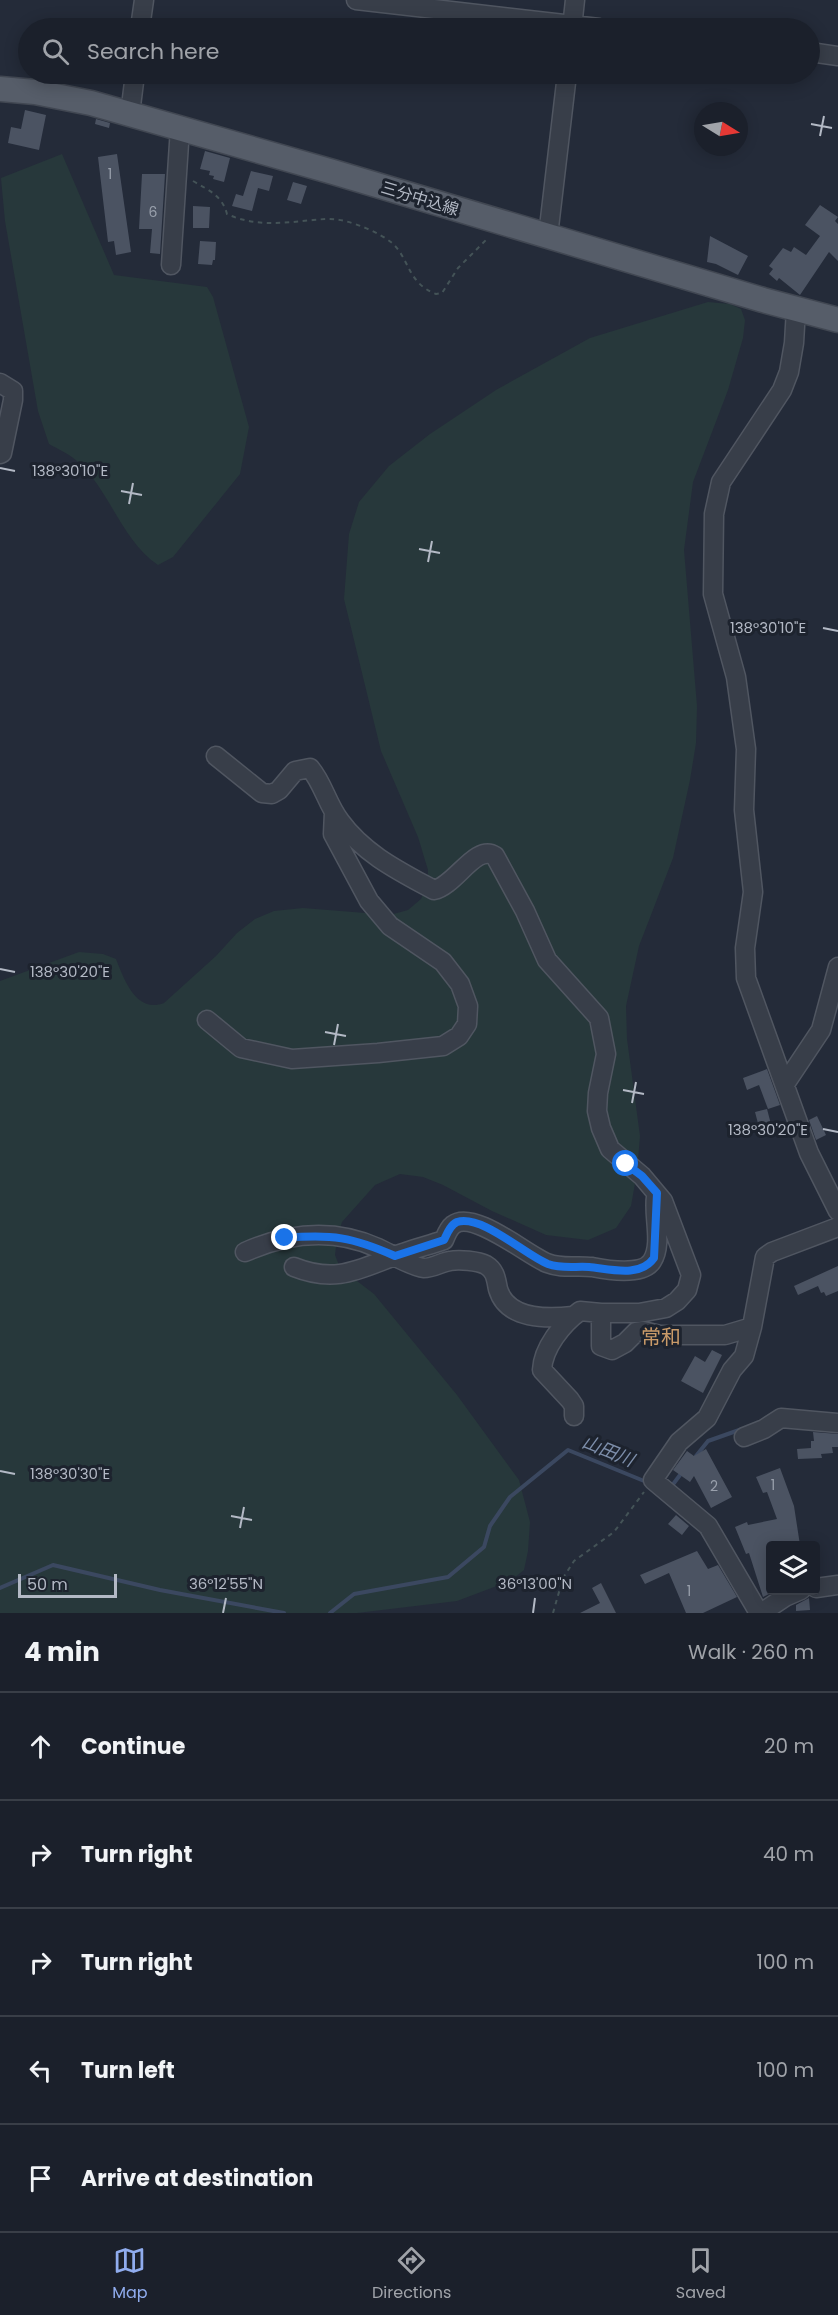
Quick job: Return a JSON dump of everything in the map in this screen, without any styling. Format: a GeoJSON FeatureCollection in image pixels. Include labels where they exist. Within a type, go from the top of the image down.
{"type":"FeatureCollection","features":[{"type":"Feature","properties":{"kind":"main road","name":"三分中込線"},"geometry":{"type":"LineString","coordinates":[[0,89],[64,96],[130,114],[838,320]]}},
{"type":"Feature","properties":{"kind":"street"},"geometry":{"type":"LineString","coordinates":[[141,18],[144,0]]}},
{"type":"Feature","properties":{"kind":"street"},"geometry":{"type":"LineString","coordinates":[[356,0],[500,18]]}},
{"type":"Feature","properties":{"kind":"street"},"geometry":{"type":"LineString","coordinates":[[573,18],[575,0]]}},
{"type":"Feature","properties":{"kind":"street"},"geometry":{"type":"LineString","coordinates":[[820,53],[838,56]]}},
{"type":"Feature","properties":{"kind":"street"},"geometry":{"type":"LineString","coordinates":[[130,114],[134,84]]}},
{"type":"Feature","properties":{"kind":"street"},"geometry":{"type":"LineString","coordinates":[[548,236],[566,84]]}},
{"type":"Feature","properties":{"kind":"street"},"geometry":{"type":"LineString","coordinates":[[171,265],[180,128]]}},
{"type":"Feature","properties":{"kind":"street"},"geometry":{"type":"LineString","coordinates":[[796,309],[792,357],[786,381],[721,482],[714,514],[712,581],[718,617],[736,677],[744,728],[744,810],[753,892],[745,948],[746,978],[809,1153],[838,1211]]}},
{"type":"Feature","properties":{"kind":"street"},"geometry":{"type":"LineString","coordinates":[[0,383],[13,390],[13,400],[0,454]]}},
{"type":"Feature","properties":{"kind":"street"},"geometry":{"type":"LineString","coordinates":[[216,756],[262,793],[272,794],[279,790],[295,771],[309,768],[319,778],[334,812],[357,842],[397,870],[434,890],[441,888],[482,853],[490,852],[495,856],[525,911],[547,960],[599,1018],[606,1054],[598,1093],[597,1111],[601,1128],[610,1149],[642,1176],[657,1193],[691,1275],[687,1290],[677,1301],[660,1310],[639,1313],[580,1311],[573,1316],[547,1348],[542,1360],[542,1370],[570,1400],[574,1406],[574,1416]]}},
{"type":"Feature","properties":{"kind":"street"},"geometry":{"type":"LineString","coordinates":[[207,1020],[241,1048],[292,1059],[443,1046],[459,1036],[467,1024],[468,1006],[460,984],[443,962],[390,926],[369,901],[333,834],[334,812]]}},
{"type":"Feature","properties":{"kind":"street"},"geometry":{"type":"LineString","coordinates":[[785,1084],[821,1030],[833,1000],[838,967]]}},
{"type":"Feature","properties":{"kind":"street"},"geometry":{"type":"LineString","coordinates":[[294,1267],[310,1274],[351,1272],[444,1240],[451,1226],[459,1222],[469,1223],[502,1235],[550,1264],[605,1271],[644,1268],[654,1258],[657,1193]]}},
{"type":"Feature","properties":{"kind":"street"},"geometry":{"type":"LineString","coordinates":[[788,1595],[760,1613],[708,1526],[653,1480],[679,1442],[707,1418],[732,1370],[744,1356],[752,1327],[765,1257],[772,1252],[838,1227]]}},
{"type":"Feature","properties":{"kind":"street"},"geometry":{"type":"LineString","coordinates":[[245,1252],[277,1239],[318,1235],[365,1242],[423,1268],[452,1260],[486,1266],[495,1274],[499,1292],[508,1305],[526,1315],[551,1318],[573,1316]]}},
{"type":"Feature","properties":{"kind":"street"},"geometry":{"type":"LineString","coordinates":[[601,1313],[601,1346],[612,1350],[626,1343],[636,1332],[643,1331],[660,1335],[724,1335],[752,1327]]}},
{"type":"Feature","properties":{"kind":"street"},"geometry":{"type":"LineString","coordinates":[[744,1437],[764,1429],[781,1418],[838,1423]]}},
{"type":"Feature","properties":{"kind":"street"},"geometry":{"type":"LineString","coordinates":[[820,1587],[838,1585]]}},
{"type":"Feature","properties":{"kind":"path"},"geometry":{"type":"LineString","coordinates":[[176,170],[218,196],[224,203],[227,214],[249,222],[265,224],[330,218],[346,221],[373,233],[392,243],[409,272],[424,289],[436,294],[442,293],[458,268],[501,222]]}},
{"type":"Feature","properties":{"kind":"path"},"geometry":{"type":"LineString","coordinates":[[553,1613],[562,1578],[574,1561],[614,1532],[653,1480]]}},
{"type":"Feature","properties":{"kind":"shaded area"},"geometry":{"type":"Polygon","coordinates":[[[62,154],[114,275],[207,287],[213,297],[249,427],[240,474],[173,557],[158,565],[134,542],[88,473],[74,458],[49,444],[38,411],[5,221],[1,178],[62,154]]]}},
{"type":"Feature","properties":{"kind":"shaded area"},"geometry":{"type":"Polygon","coordinates":[[[708,302],[730,304],[741,309],[745,320],[743,338],[728,390],[693,482],[684,550],[697,706],[696,743],[673,858],[639,946],[626,1006],[627,1039],[640,1136],[631,1206],[616,1228],[588,1240],[546,1235],[492,1211],[443,1185],[423,1177],[400,1174],[375,1185],[342,1222],[337,1239],[335,1255],[340,1268],[374,1294],[457,1395],[519,1480],[530,1522],[524,1570],[510,1581],[457,1601],[357,1613],[0,1613],[0,981],[79,952],[103,954],[116,959],[132,993],[146,1004],[154,1005],[164,1003],[216,956],[237,933],[255,919],[274,911],[303,908],[390,915],[408,910],[421,899],[428,883],[428,870],[418,837],[381,751],[344,599],[349,534],[359,502],[389,466],[430,434],[496,390],[590,338],[708,302]]]}},
{"type":"Feature","properties":{"kind":"building"},"geometry":{"type":"Polygon","coordinates":[[[25,110],[46,115],[39,150],[8,143],[11,127],[21,129],[25,110]]]}},
{"type":"Feature","properties":{"kind":"building"},"geometry":{"type":"Polygon","coordinates":[[[96,119],[110,123],[109,128],[95,124],[96,119]]]}},
{"type":"Feature","properties":{"kind":"building"},"geometry":{"type":"Polygon","coordinates":[[[205,151],[230,158],[224,182],[213,179],[214,176],[209,175],[210,171],[200,169],[205,151]]]}},
{"type":"Feature","properties":{"kind":"building"},"geometry":{"type":"Polygon","coordinates":[[[117,154],[131,252],[116,255],[114,241],[108,242],[98,157],[117,154]]]}},
{"type":"Feature","properties":{"kind":"building"},"geometry":{"type":"Polygon","coordinates":[[[251,171],[273,176],[269,191],[258,188],[252,211],[232,206],[236,194],[243,196],[251,171]]]}},
{"type":"Feature","properties":{"kind":"building"},"geometry":{"type":"Polygon","coordinates":[[[142,174],[165,174],[160,254],[150,253],[152,229],[139,229],[142,174]]]}},
{"type":"Feature","properties":{"kind":"building"},"geometry":{"type":"Polygon","coordinates":[[[293,182],[307,186],[301,204],[287,200],[293,182]]]}},
{"type":"Feature","properties":{"kind":"building"},"geometry":{"type":"Polygon","coordinates":[[[820,205],[838,217],[835,221],[838,224],[838,261],[829,252],[800,295],[779,278],[777,281],[769,274],[773,269],[769,266],[783,248],[791,252],[794,247],[806,255],[820,236],[805,225],[820,205]]]}},
{"type":"Feature","properties":{"kind":"building"},"geometry":{"type":"Polygon","coordinates":[[[193,206],[210,207],[209,228],[193,228],[193,206]]]}},
{"type":"Feature","properties":{"kind":"building"},"geometry":{"type":"Polygon","coordinates":[[[710,236],[748,256],[738,275],[707,262],[710,236]]]}},
{"type":"Feature","properties":{"kind":"building"},"geometry":{"type":"Polygon","coordinates":[[[200,241],[216,242],[215,260],[212,265],[198,264],[200,241]]]}},
{"type":"Feature","properties":{"kind":"building"},"geometry":{"type":"Polygon","coordinates":[[[767,1069],[780,1105],[768,1109],[759,1085],[747,1090],[743,1078],[767,1069]]]}},
{"type":"Feature","properties":{"kind":"building"},"geometry":{"type":"Polygon","coordinates":[[[767,1109],[772,1128],[760,1131],[755,1112],[767,1109]]]}},
{"type":"Feature","properties":{"kind":"building"},"geometry":{"type":"Polygon","coordinates":[[[817,1116],[826,1135],[816,1140],[809,1120],[817,1116]]]}},
{"type":"Feature","properties":{"kind":"building"},"geometry":{"type":"Polygon","coordinates":[[[838,1266],[838,1291],[826,1296],[824,1292],[821,1293],[818,1286],[798,1295],[794,1286],[838,1266]]]}},
{"type":"Feature","properties":{"kind":"building"},"geometry":{"type":"Polygon","coordinates":[[[712,1350],[722,1355],[703,1393],[681,1381],[695,1356],[705,1362],[712,1350]]]}},
{"type":"Feature","properties":{"kind":"building"},"geometry":{"type":"Polygon","coordinates":[[[813,1432],[838,1434],[838,1447],[832,1447],[833,1453],[821,1454],[822,1458],[798,1459],[797,1449],[811,1448],[811,1441],[814,1441],[813,1432]]]}},
{"type":"Feature","properties":{"kind":"building"},"geometry":{"type":"Polygon","coordinates":[[[706,1449],[732,1497],[711,1508],[694,1476],[690,1482],[673,1470],[687,1451],[694,1456],[706,1449]]]}},
{"type":"Feature","properties":{"kind":"building"},"geometry":{"type":"Polygon","coordinates":[[[780,1468],[794,1506],[799,1541],[766,1541],[767,1595],[763,1597],[749,1553],[746,1554],[735,1527],[747,1522],[748,1525],[777,1519],[767,1492],[763,1493],[756,1477],[780,1468]]]}},
{"type":"Feature","properties":{"kind":"building"},"geometry":{"type":"Polygon","coordinates":[[[676,1515],[689,1526],[682,1535],[668,1524],[676,1515]]]}},
{"type":"Feature","properties":{"kind":"building"},"geometry":{"type":"Polygon","coordinates":[[[697,1551],[708,1569],[718,1565],[737,1597],[703,1613],[686,1613],[669,1573],[645,1584],[640,1575],[697,1551]]]}},
{"type":"Feature","properties":{"kind":"building"},"geometry":{"type":"Polygon","coordinates":[[[601,1583],[616,1613],[580,1613],[600,1603],[592,1588],[601,1583]]]}},
{"type":"Feature","properties":{"kind":"building"},"geometry":{"type":"Polygon","coordinates":[[[809,1598],[810,1610],[796,1611],[796,1605],[809,1598]]]}},
{"type":"Feature","properties":{"kind":"waterway","name":"山田川"},"geometry":{"type":"LineString","coordinates":[[696,1456],[708,1441],[742,1429]]}},
{"type":"Feature","properties":{"kind":"waterway","name":"山田川"},"geometry":{"type":"LineString","coordinates":[[330,1613],[354,1594],[448,1577],[484,1547],[490,1526],[510,1497],[568,1450],[649,1483]]}},
{"type":"Feature","properties":{"kind":"waterway","name":"山田川"},"geometry":{"type":"LineString","coordinates":[[671,1487],[683,1471]]}},
{"type":"Feature","properties":{"kind":"waterway","name":"山田川"},"geometry":{"type":"LineString","coordinates":[[0,1588],[53,1565],[160,1590],[284,1613]]}},
{"type":"Feature","properties":{"kind":"district","name":"常和"},"geometry":{"type":"Point","coordinates":[661,1337]}},
{"type":"Feature","properties":{"kind":"route"},"geometry":{"type":"LineString","coordinates":[[285,1238],[318,1235],[344,1238],[365,1242],[395,1256],[444,1240],[451,1226],[459,1222],[469,1223],[502,1235],[550,1264],[605,1271],[644,1268],[654,1258],[657,1193],[642,1176],[626,1164]]}}]}
